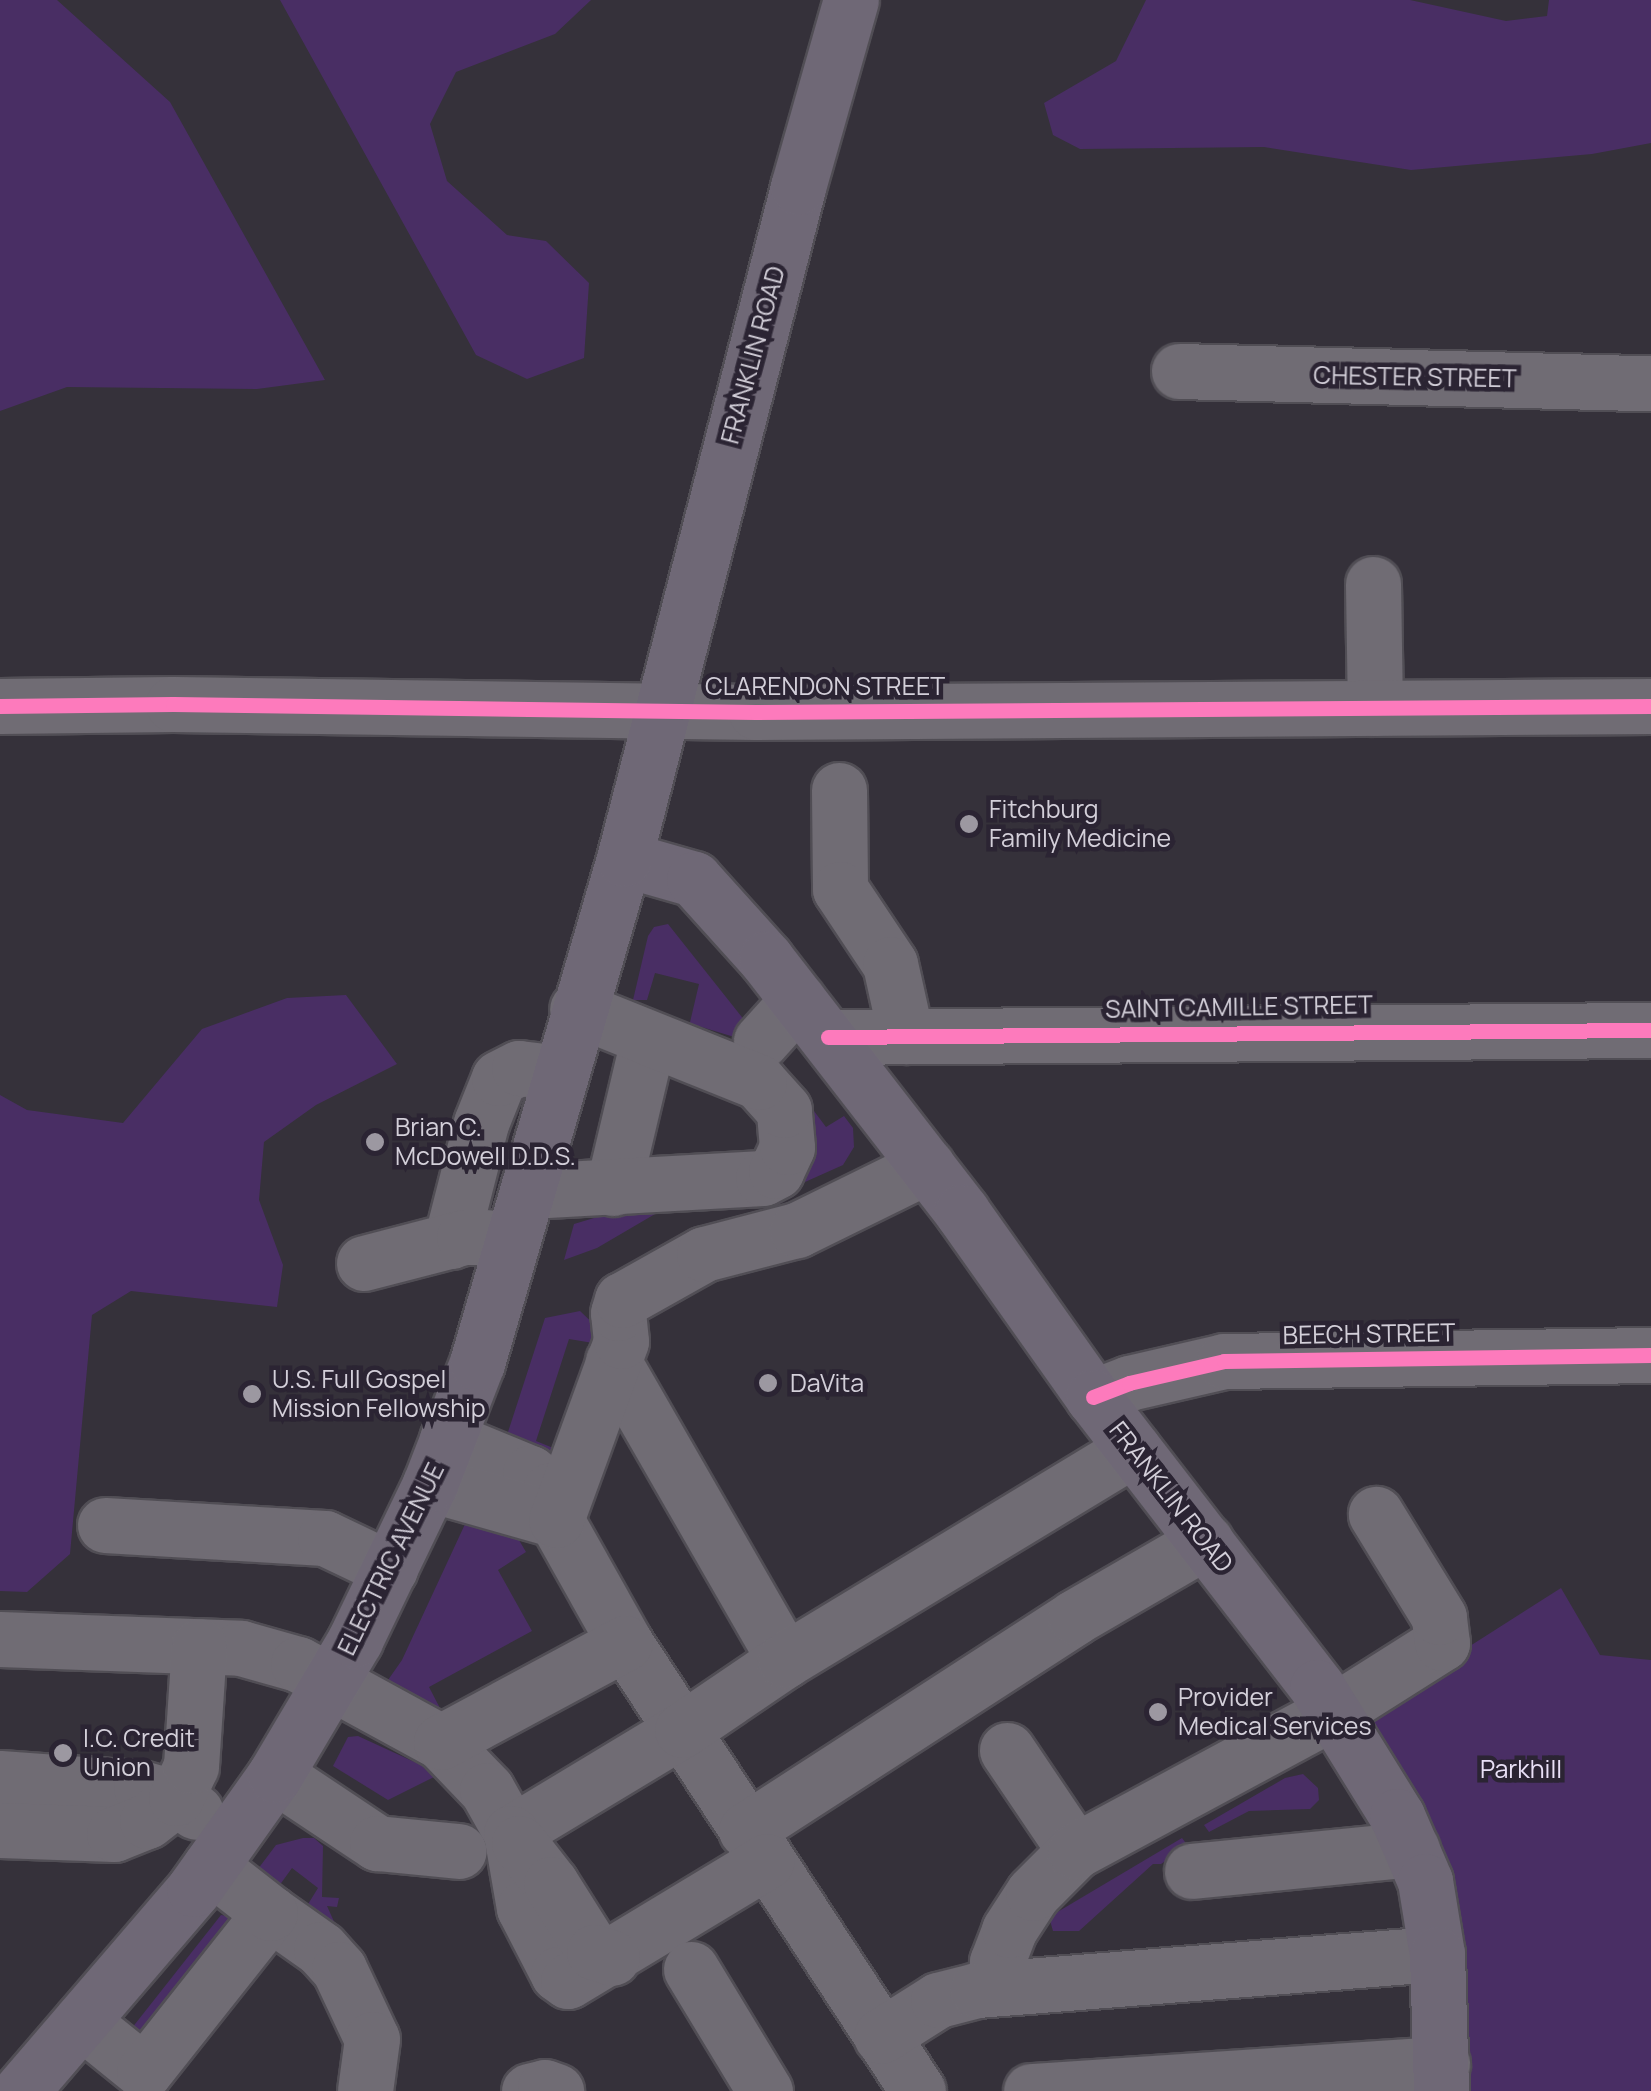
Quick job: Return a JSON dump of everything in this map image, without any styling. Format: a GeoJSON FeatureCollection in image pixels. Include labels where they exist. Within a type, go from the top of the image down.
{"type":"FeatureCollection","features":[{"type":"Feature","properties":{"kind":"main road","name":"FRANKLIN ROAD"},"geometry":{"type":"LineString","coordinates":[[660,712],[851,0]]}},
{"type":"Feature","properties":{"kind":"main road","name":"ELECTRIC AVENUE"},"geometry":{"type":"LineString","coordinates":[[21,2091],[220,1851],[275,1774],[332,1680],[390,1569],[439,1461],[477,1363],[624,859],[660,712]]}},
{"type":"Feature","properties":{"kind":"main road","name":"FRANKLIN ROAD"},"geometry":{"type":"LineString","coordinates":[[624,859],[694,879],[813,1018],[927,1166],[1094,1398],[1334,1712],[1397,1816],[1424,1881],[1438,1954],[1442,2078]]}},
{"type":"Feature","properties":{"kind":"street","name":"CHESTER STREET"},"geometry":{"type":"LineString","coordinates":[[1179,371],[1651,383]]}},
{"type":"Feature","properties":{"kind":"street"},"geometry":{"type":"LineString","coordinates":[[1372,584],[1375,708]]}},
{"type":"Feature","properties":{"kind":"street","name":"CLARENDON STREET"},"geometry":{"type":"LineString","coordinates":[[0,706],[173,704],[660,712],[1651,706]]}},
{"type":"Feature","properties":{"kind":"street"},"geometry":{"type":"LineString","coordinates":[[839,790],[840,889],[890,964],[906,1036]]}},
{"type":"Feature","properties":{"kind":"street"},"geometry":{"type":"LineString","coordinates":[[530,1191],[756,1179],[771,1175],[781,1164],[788,1134],[784,1110],[760,1082],[577,1010]]}},
{"type":"Feature","properties":{"kind":"street"},"geometry":{"type":"LineString","coordinates":[[761,1041],[813,1018]]}},
{"type":"Feature","properties":{"kind":"street","name":"SAINT CAMILLE STREET"},"geometry":{"type":"LineString","coordinates":[[813,1018],[906,1036],[1651,1030]]}},
{"type":"Feature","properties":{"kind":"street"},"geometry":{"type":"LineString","coordinates":[[635,1186],[669,1049]]}},
{"type":"Feature","properties":{"kind":"street"},"geometry":{"type":"LineString","coordinates":[[450,1240],[481,1123],[499,1078],[519,1068],[561,1073]]}},
{"type":"Feature","properties":{"kind":"street"},"geometry":{"type":"LineString","coordinates":[[556,1520],[622,1335],[618,1313],[622,1300],[704,1254],[797,1230],[927,1166]]}},
{"type":"Feature","properties":{"kind":"street"},"geometry":{"type":"LineString","coordinates":[[364,1263],[450,1240],[480,1236],[514,1242]]}},
{"type":"Feature","properties":{"kind":"street","name":"BEECH STREET"},"geometry":{"type":"LineString","coordinates":[[1094,1398],[1129,1382],[1224,1361],[1651,1355]]}},
{"type":"Feature","properties":{"kind":"street"},"geometry":{"type":"LineString","coordinates":[[613,1361],[784,1660]]}},
{"type":"Feature","properties":{"kind":"street"},"geometry":{"type":"LineString","coordinates":[[511,1833],[682,1730],[784,1660],[1134,1448]]}},
{"type":"Feature","properties":{"kind":"street"},"geometry":{"type":"LineString","coordinates":[[439,1461],[542,1480],[554,1501],[556,1520],[625,1642],[918,2091]]}},
{"type":"Feature","properties":{"kind":"street"},"geometry":{"type":"LineString","coordinates":[[996,1988],[998,1962],[1009,1930],[1033,1892],[1075,1851],[1334,1712],[1436,1648],[1444,1632],[1376,1514]]}},
{"type":"Feature","properties":{"kind":"street"},"geometry":{"type":"LineString","coordinates":[[104,1525],[325,1538],[390,1569]]}},
{"type":"Feature","properties":{"kind":"street"},"geometry":{"type":"LineString","coordinates":[[0,1638],[262,1652],[332,1680],[441,1742],[488,1790],[511,1833],[524,1908],[558,1974],[574,1981],[1075,1618],[1206,1541]]}},
{"type":"Feature","properties":{"kind":"street"},"geometry":{"type":"LineString","coordinates":[[441,1742],[625,1642]]}},
{"type":"Feature","properties":{"kind":"street"},"geometry":{"type":"LineString","coordinates":[[0,1830],[114,1834],[147,1820],[176,1798],[191,1766],[199,1646]]}},
{"type":"Feature","properties":{"kind":"street"},"geometry":{"type":"LineString","coordinates":[[1007,1750],[1075,1851]]}},
{"type":"Feature","properties":{"kind":"street"},"geometry":{"type":"LineString","coordinates":[[275,1774],[378,1843],[458,1851]]}},
{"type":"Feature","properties":{"kind":"street"},"geometry":{"type":"LineString","coordinates":[[0,1778],[121,1785],[176,1798],[280,1919],[336,1964],[369,2028],[373,2052],[366,2085]]}},
{"type":"Feature","properties":{"kind":"street"},"geometry":{"type":"LineString","coordinates":[[0,1796],[139,1804],[176,1798]]}},
{"type":"Feature","properties":{"kind":"street"},"geometry":{"type":"LineString","coordinates":[[0,1820],[85,1824],[121,1818],[176,1798]]}},
{"type":"Feature","properties":{"kind":"street"},"geometry":{"type":"LineString","coordinates":[[1192,1871],[1412,1850]]}},
{"type":"Feature","properties":{"kind":"street"},"geometry":{"type":"LineString","coordinates":[[81,2021],[146,2081],[280,1919]]}},
{"type":"Feature","properties":{"kind":"street"},"geometry":{"type":"LineString","coordinates":[[881,2036],[938,2000],[996,1988],[1438,1954]]}},
{"type":"Feature","properties":{"kind":"street"},"geometry":{"type":"LineString","coordinates":[[692,1970],[765,2091]]}},
{"type":"Feature","properties":{"kind":"street"},"geometry":{"type":"LineString","coordinates":[[1031,2091],[1442,2078]]}},
{"type":"Feature","properties":{"kind":"street"},"geometry":{"type":"LineString","coordinates":[[529,2091],[545,2086],[556,2091]]}},
{"type":"Feature","properties":{"kind":"green space"},"geometry":{"type":"Polygon","coordinates":[[[0,0],[57,0],[170,102],[325,380],[257,389],[67,387],[0,411],[0,0]]]}},
{"type":"Feature","properties":{"kind":"green space"},"geometry":{"type":"Polygon","coordinates":[[[280,0],[591,0],[555,34],[456,72],[430,124],[447,181],[507,235],[546,241],[589,283],[584,358],[527,379],[476,355],[280,0]]]}},
{"type":"Feature","properties":{"kind":"green space"},"geometry":{"type":"Polygon","coordinates":[[[1146,0],[1410,0],[1506,21],[1547,16],[1549,0],[1651,0],[1651,143],[1592,154],[1411,170],[1264,147],[1080,149],[1053,135],[1044,103],[1116,61],[1146,0]]]}},
{"type":"Feature","properties":{"kind":"green space"},"geometry":{"type":"Polygon","coordinates":[[[668,924],[745,1021],[744,1040],[695,1025],[691,1038],[687,1035],[699,984],[655,973],[647,1000],[633,1000],[648,936],[654,927],[668,924]]]}},
{"type":"Feature","properties":{"kind":"green space"},"geometry":{"type":"Polygon","coordinates":[[[346,995],[397,1064],[316,1105],[264,1142],[259,1200],[283,1265],[277,1307],[131,1291],[92,1315],[70,1554],[27,1592],[0,1591],[0,1095],[27,1110],[123,1123],[202,1029],[287,998],[346,995]]]}},
{"type":"Feature","properties":{"kind":"green space"},"geometry":{"type":"Polygon","coordinates":[[[769,1051],[826,1127],[844,1116],[853,1128],[854,1147],[843,1165],[767,1199],[667,1207],[597,1248],[564,1260],[574,1224],[654,1200],[767,1186],[769,1051]]]}},
{"type":"Feature","properties":{"kind":"green space"},"geometry":{"type":"Polygon","coordinates":[[[580,1311],[600,1330],[599,1344],[569,1339],[536,1441],[558,1450],[562,1460],[507,1435],[545,1318],[580,1311]]]}},
{"type":"Feature","properties":{"kind":"green space"},"geometry":{"type":"Polygon","coordinates":[[[466,1522],[509,1523],[526,1552],[498,1570],[532,1631],[429,1687],[442,1712],[389,1695],[388,1680],[402,1660],[466,1522]]]}},
{"type":"Feature","properties":{"kind":"green space","name":"Parkhill"},"geometry":{"type":"Polygon","coordinates":[[[1561,1588],[1600,1655],[1651,1660],[1651,2091],[1441,2091],[1437,1954],[1343,1727],[1561,1588]]]}},
{"type":"Feature","properties":{"kind":"green space"},"geometry":{"type":"Polygon","coordinates":[[[358,1736],[421,1765],[434,1777],[388,1800],[333,1766],[348,1737],[358,1736]]]}},
{"type":"Feature","properties":{"kind":"green space"},"geometry":{"type":"Polygon","coordinates":[[[1303,1774],[1318,1788],[1319,1800],[1310,1809],[1249,1811],[1209,1832],[1204,1825],[1285,1778],[1303,1774]]]}},
{"type":"Feature","properties":{"kind":"green space"},"geometry":{"type":"Polygon","coordinates":[[[314,1838],[323,1846],[322,1897],[339,1898],[337,1907],[327,1906],[341,1937],[305,1909],[318,1888],[292,1868],[279,1886],[252,1877],[276,1845],[314,1838]]]}},
{"type":"Feature","properties":{"kind":"green space"},"geometry":{"type":"Polygon","coordinates":[[[1182,1838],[1188,1846],[1161,1864],[1153,1864],[1079,1931],[1053,1931],[1049,1917],[1182,1838]]]}},
{"type":"Feature","properties":{"kind":"green space"},"geometry":{"type":"Polygon","coordinates":[[[221,1915],[232,1917],[141,2037],[128,2033],[221,1915]]]}},
{"type":"Feature","properties":{"kind":"cycle path"},"geometry":{"type":"LineString","coordinates":[[0,706],[173,704],[756,712],[1651,706]]}},
{"type":"Feature","properties":{"kind":"cycle path"},"geometry":{"type":"LineString","coordinates":[[828,1037],[1651,1030]]}},
{"type":"Feature","properties":{"kind":"cycle path"},"geometry":{"type":"LineString","coordinates":[[1093,1397],[1129,1383],[1224,1361],[1651,1355]]}},
{"type":"Feature","properties":{"kind":"place","name":"Fitchburg Family Medicine"},"geometry":{"type":"Point","coordinates":[969,824]}},
{"type":"Feature","properties":{"kind":"place","name":"Brian C. McDowell D.D.S."},"geometry":{"type":"Point","coordinates":[375,1142]}},
{"type":"Feature","properties":{"kind":"place","name":"DaVita"},"geometry":{"type":"Point","coordinates":[768,1383]}},
{"type":"Feature","properties":{"kind":"place","name":"U.S. Full Gospel Mission Fellowship"},"geometry":{"type":"Point","coordinates":[252,1394]}},
{"type":"Feature","properties":{"kind":"place","name":"Provider Medical Services"},"geometry":{"type":"Point","coordinates":[1158,1712]}},
{"type":"Feature","properties":{"kind":"place","name":"I.C. Credit Union"},"geometry":{"type":"Point","coordinates":[63,1753]}}]}
